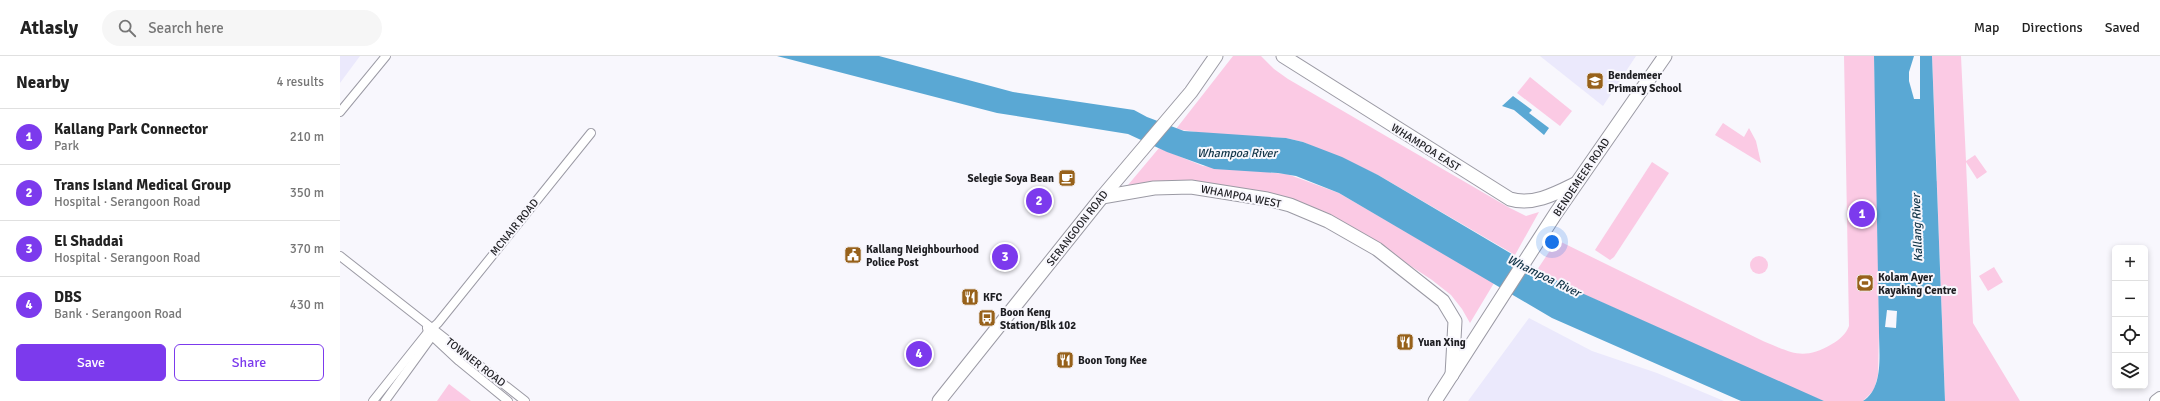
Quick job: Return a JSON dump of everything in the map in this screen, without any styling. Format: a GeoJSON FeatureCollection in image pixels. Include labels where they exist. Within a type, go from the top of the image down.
{"type":"FeatureCollection","features":[{"type":"Feature","properties":{"kind":"main road","name":"WHAMPOA EAST"},"geometry":{"type":"LineString","coordinates":[[1283,56],[1510,199],[1526,202],[1541,199],[1577,183]]}},
{"type":"Feature","properties":{"kind":"main road","name":"BENDEMEER ROAD"},"geometry":{"type":"LineString","coordinates":[[1435,401],[1577,183],[1665,56]]}},
{"type":"Feature","properties":{"kind":"main road","name":"SERANGOON ROAD"},"geometry":{"type":"LineString","coordinates":[[939,401],[1102,197],[1191,92],[1215,57]]}},
{"type":"Feature","properties":{"kind":"main road","name":"WHAMPOA WEST"},"geometry":{"type":"LineString","coordinates":[[1102,197],[1154,188],[1191,186],[1267,199],[1290,206],[1328,221],[1378,248],[1443,301],[1455,321],[1452,375]]}},
{"type":"Feature","properties":{"kind":"main road"},"geometry":{"type":"LineString","coordinates":[[2156,401],[2160,398]]}},
{"type":"Feature","properties":{"kind":"street"},"geometry":{"type":"LineString","coordinates":[[340,112],[386,56]]}},
{"type":"Feature","properties":{"kind":"street","name":"MCNAIR ROAD"},"geometry":{"type":"LineString","coordinates":[[373,401],[591,133]]}},
{"type":"Feature","properties":{"kind":"street","name":"TOWNER ROAD"},"geometry":{"type":"LineString","coordinates":[[340,256],[525,401]]}},
{"type":"Feature","properties":{"kind":"street","name":"MCNAIR ROAD"},"geometry":{"type":"LineString","coordinates":[[385,401],[432,329]]}},
{"type":"Feature","properties":{"kind":"street","name":"TOWNER ROAD"},"geometry":{"type":"LineString","coordinates":[[432,329],[459,361],[508,401]]}},
{"type":"Feature","properties":{"kind":"shaded area"},"geometry":{"type":"Polygon","coordinates":[[[340,56],[360,56],[340,83],[340,56]]]}},
{"type":"Feature","properties":{"kind":"shaded area"},"geometry":{"type":"Polygon","coordinates":[[[1233,56],[1261,56],[1274,69],[1288,79],[1508,207],[1526,216],[1539,212],[1515,255],[1378,175],[1303,142],[1286,138],[1210,134],[1176,129],[1233,56]]]}},
{"type":"Feature","properties":{"kind":"shaded area","name":"Bendemeer Primary School"},"geometry":{"type":"Polygon","coordinates":[[[1540,56],[1636,56],[1603,106],[1540,56]]]}},
{"type":"Feature","properties":{"kind":"shaded area"},"geometry":{"type":"Polygon","coordinates":[[[1844,56],[1874,56],[1878,182],[1937,181],[1932,56],[1961,56],[1966,161],[1975,155],[1987,172],[1977,179],[1966,162],[1973,323],[2020,401],[1945,401],[1937,186],[1877,187],[1879,332],[1878,375],[1874,390],[1863,401],[1824,401],[1801,392],[1581,293],[1537,270],[1557,240],[1763,341],[1790,352],[1805,354],[1822,349],[1837,341],[1849,326],[1844,56]]]}},
{"type":"Feature","properties":{"kind":"shaded area"},"geometry":{"type":"Polygon","coordinates":[[[1530,77],[1572,111],[1560,126],[1517,93],[1530,77]]]}},
{"type":"Feature","properties":{"kind":"shaded area"},"geometry":{"type":"Polygon","coordinates":[[[1723,123],[1744,137],[1749,128],[1756,141],[1761,163],[1715,135],[1723,123]]]}},
{"type":"Feature","properties":{"kind":"shaded area"},"geometry":{"type":"Polygon","coordinates":[[[1159,148],[1203,166],[1287,174],[1339,193],[1494,283],[1470,323],[1462,309],[1451,295],[1432,280],[1382,247],[1303,207],[1152,183],[1128,185],[1159,148]]]}},
{"type":"Feature","properties":{"kind":"shaded area"},"geometry":{"type":"Polygon","coordinates":[[[1652,162],[1669,173],[1614,257],[1610,260],[1595,250],[1652,162]]]}},
{"type":"Feature","properties":{"kind":"shaded area"},"geometry":{"type":"Polygon","coordinates":[[[1759,256],[1763,257],[1767,261],[1767,269],[1763,273],[1759,274],[1755,273],[1751,269],[1750,265],[1751,261],[1755,257],[1759,256]]]}},
{"type":"Feature","properties":{"kind":"shaded area"},"geometry":{"type":"Polygon","coordinates":[[[1994,267],[2003,282],[1988,291],[1979,276],[1994,267]]]}},
{"type":"Feature","properties":{"kind":"shaded area"},"geometry":{"type":"Polygon","coordinates":[[[1529,318],[1592,351],[1657,373],[1724,401],[1468,401],[1529,318]]]}},
{"type":"Feature","properties":{"kind":"shaded area"},"geometry":{"type":"Polygon","coordinates":[[[449,384],[471,401],[437,401],[449,384]]]}},
{"type":"Feature","properties":{"kind":"water","name":"Whampoa River"},"geometry":{"type":"Polygon","coordinates":[[[777,56],[879,56],[1013,92],[1134,110],[1147,117],[1184,131],[1286,138],[1303,142],[1342,157],[1378,175],[1566,286],[1824,401],[1741,401],[1552,318],[1339,193],[1296,176],[1278,173],[1214,169],[1167,152],[1128,134],[997,113],[777,56]]]}},
{"type":"Feature","properties":{"kind":"water","name":"Kallang River"},"geometry":{"type":"Polygon","coordinates":[[[1874,56],[1932,56],[1945,401],[1863,401],[1870,395],[1874,388],[1879,370],[1874,56]]]}},
{"type":"Feature","properties":{"kind":"water"},"geometry":{"type":"Polygon","coordinates":[[[1513,96],[1532,110],[1529,113],[1549,128],[1544,135],[1514,110],[1502,106],[1513,96]]]}},
{"type":"Feature","properties":{"kind":"pier"},"geometry":{"type":"Polygon","coordinates":[[[1914,56],[1920,56],[1920,99],[1914,99],[1909,81],[1909,72],[1914,56]]]}},
{"type":"Feature","properties":{"kind":"pier"},"geometry":{"type":"Polygon","coordinates":[[[1887,310],[1897,311],[1896,328],[1885,327],[1887,310]]]}},
{"type":"Feature","properties":{"kind":"place","name":"Bendemeer Primary School"},"geometry":{"type":"Point","coordinates":[1595,81]}},
{"type":"Feature","properties":{"kind":"place","name":"Selegie Soya Bean"},"geometry":{"type":"Point","coordinates":[1067,178]}},
{"type":"Feature","properties":{"kind":"place","name":"Trans Island Medical Group"},"geometry":{"type":"Point","coordinates":[1039,201]}},
{"type":"Feature","properties":{"kind":"place","name":"Kallang Park Connector"},"geometry":{"type":"Point","coordinates":[1862,214]}},
{"type":"Feature","properties":{"kind":"place","name":"Kallang Neighbourhood Police Post"},"geometry":{"type":"Point","coordinates":[853,255]}},
{"type":"Feature","properties":{"kind":"place","name":"El Shaddai"},"geometry":{"type":"Point","coordinates":[1005,257]}},
{"type":"Feature","properties":{"kind":"place","name":"Kolam Ayer Kayaking Centre"},"geometry":{"type":"Point","coordinates":[1865,283]}},
{"type":"Feature","properties":{"kind":"place","name":"KFC"},"geometry":{"type":"Point","coordinates":[970,297]}},
{"type":"Feature","properties":{"kind":"place","name":"Boon Keng Station/Blk 102"},"geometry":{"type":"Point","coordinates":[987,318]}},
{"type":"Feature","properties":{"kind":"place","name":"Yuan Xing"},"geometry":{"type":"Point","coordinates":[1405,342]}},
{"type":"Feature","properties":{"kind":"place","name":"DBS"},"geometry":{"type":"Point","coordinates":[919,354]}},
{"type":"Feature","properties":{"kind":"place","name":"Boon Tong Kee"},"geometry":{"type":"Point","coordinates":[1065,360]}}]}
